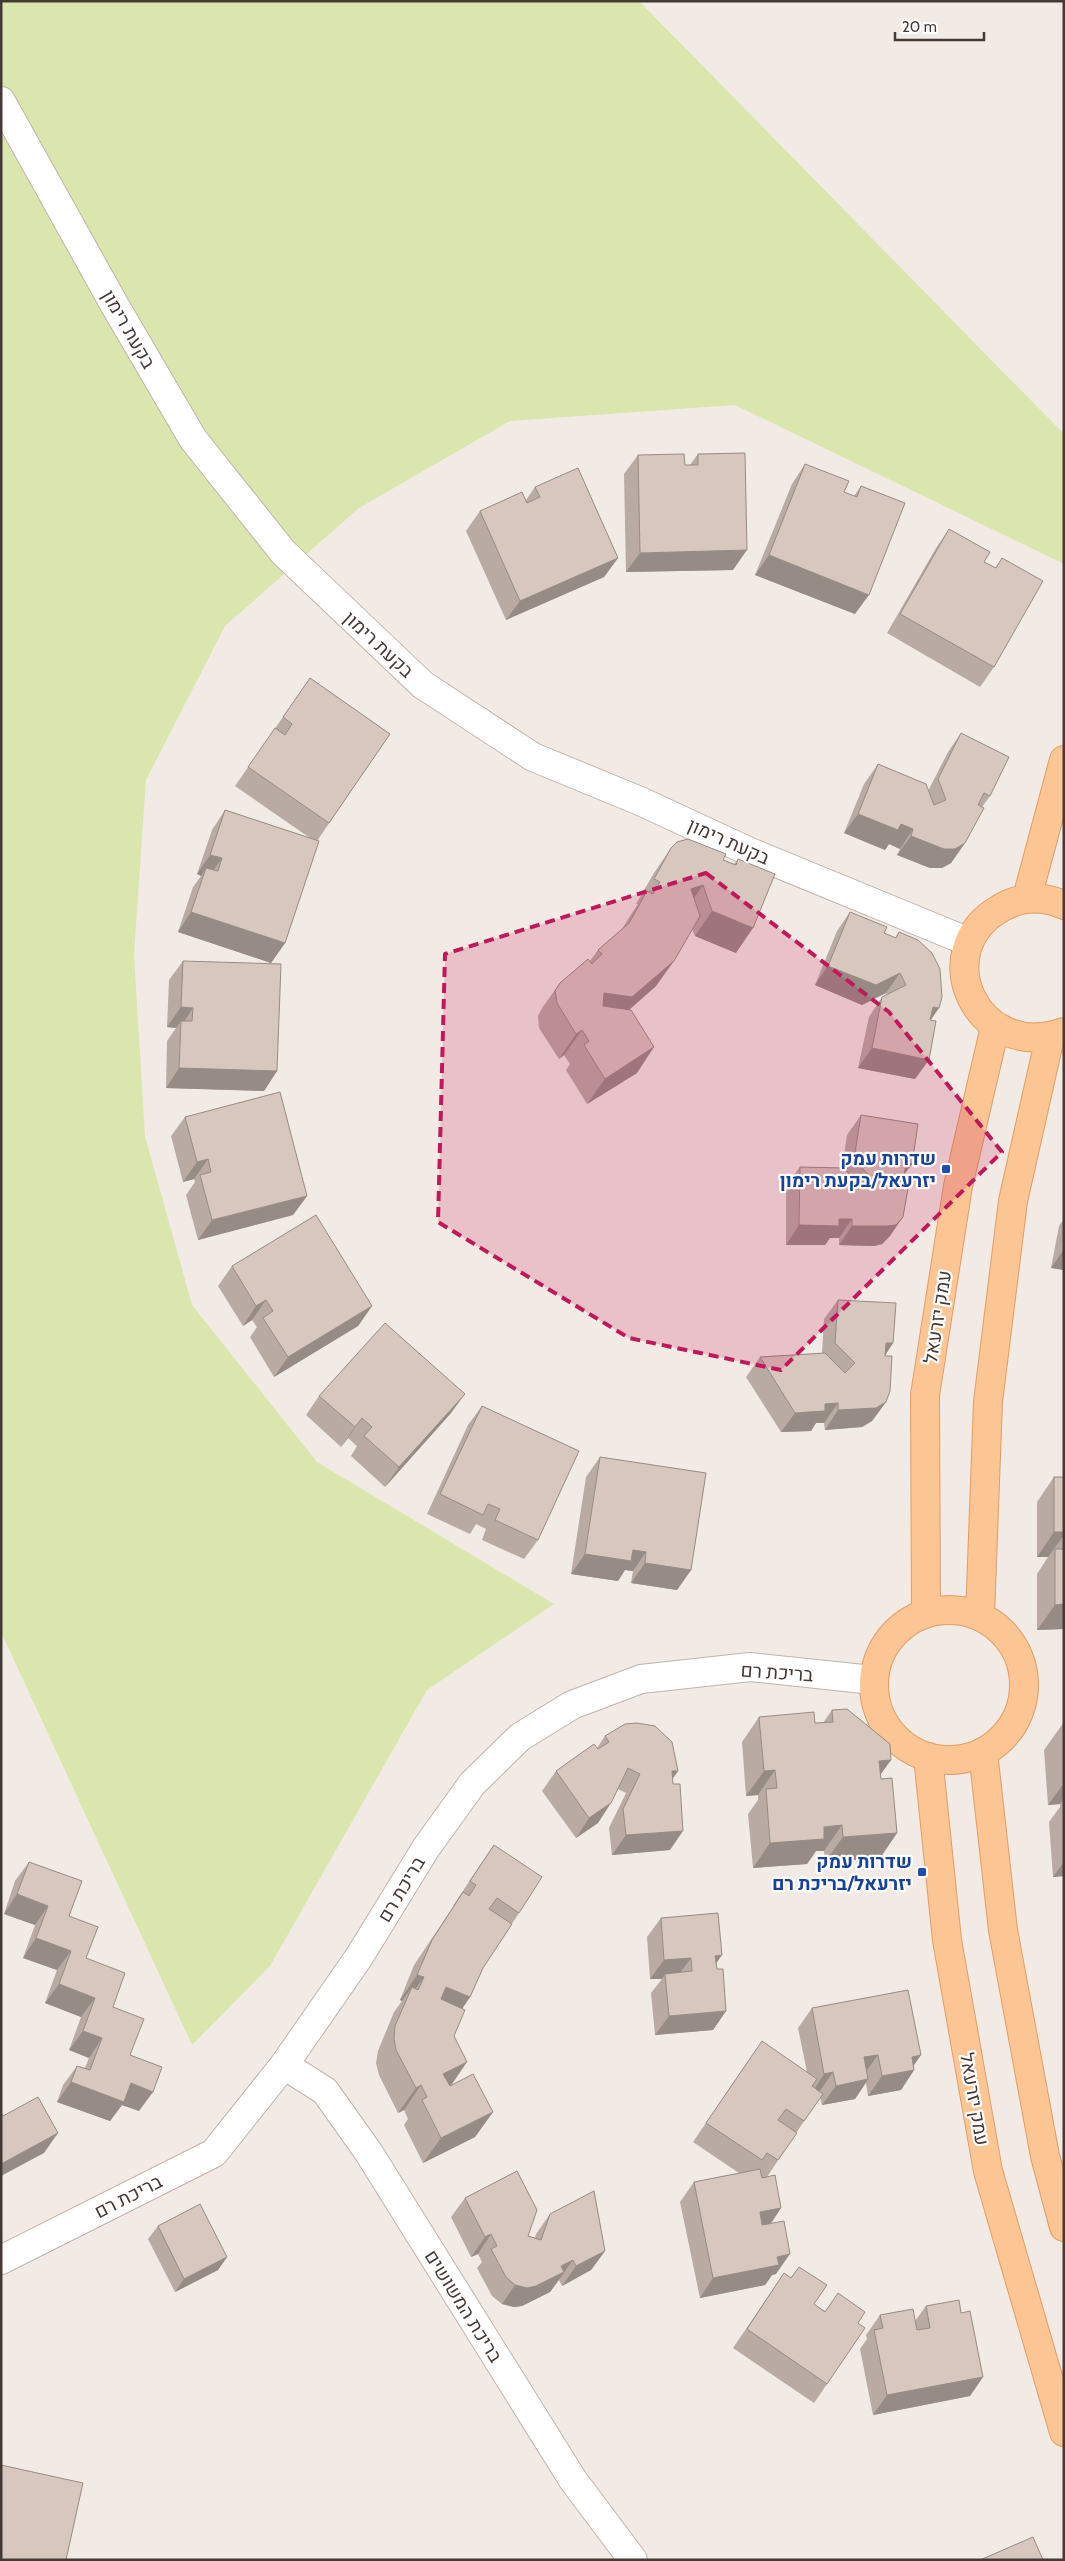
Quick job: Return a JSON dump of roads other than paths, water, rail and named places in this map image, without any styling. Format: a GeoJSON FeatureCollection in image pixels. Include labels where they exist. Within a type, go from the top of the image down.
{"type":"FeatureCollection","features":[{"type":"Feature","properties":{"kind":"main road"},"geometry":{"type":"LineString","coordinates":[[1027,898],[1064,760]]}},
{"type":"Feature","properties":{"kind":"main road"},"geometry":{"type":"LineString","coordinates":[[980,1616],[989,1392],[1013,1200],[1057,1034],[1022,1038],[995,1027],[983,1016],[968,989],[965,958],[969,942],[979,926],[992,913],[1009,903],[1027,898],[1042,899],[1064,905]]}},
{"type":"Feature","properties":{"kind":"main road","name":"עמק יזרעאל"},"geometry":{"type":"LineString","coordinates":[[926,1612],[925,1395],[958,1186],[995,1027]]}},
{"type":"Feature","properties":{"kind":"main road"},"geometry":{"type":"LineString","coordinates":[[953,1609],[980,1616],[998,1627],[1012,1642],[1020,1662],[1024,1682],[1022,1703],[1014,1723],[1000,1740],[983,1752],[956,1760],[928,1758],[909,1749],[889,1731],[882,1720],[875,1700],[873,1680],[878,1658],[889,1638],[906,1622],[926,1612],[953,1609]]}},
{"type":"Feature","properties":{"kind":"main road"},"geometry":{"type":"LineString","coordinates":[[983,1752],[1003,1930],[1045,2156],[1064,2227]]}},
{"type":"Feature","properties":{"kind":"main road","name":"עמק יזרעאל"},"geometry":{"type":"LineString","coordinates":[[928,1758],[947,1940],[988,2171],[1064,2432]]}},
{"type":"Feature","properties":{"kind":"street","name":"בקעת רימון"},"geometry":{"type":"LineString","coordinates":[[1,101],[114,304],[193,439],[283,552],[423,685],[533,758],[640,801],[750,852],[969,942]]}},
{"type":"Feature","properties":{"kind":"street","name":"בריכת רם"},"geometry":{"type":"LineString","coordinates":[[1,2260],[214,2153],[284,2064],[359,1958],[426,1848],[472,1784],[520,1737],[572,1705],[641,1679],[750,1667],[873,1680]]}},
{"type":"Feature","properties":{"kind":"street","name":"בריכת המשושים"},"geometry":{"type":"LineString","coordinates":[[284,2064],[325,2091],[369,2153],[573,2480],[633,2560]]}},
{"type":"Feature","properties":{"kind":"place","name":"שדרות עמק יזרעאל/בקעת רימון"},"geometry":{"type":"Point","coordinates":[946,1169]}},
{"type":"Feature","properties":{"kind":"place","name":"שדרות עמק יזרעאל/בריכת רם"},"geometry":{"type":"Point","coordinates":[922,1872]}}]}
